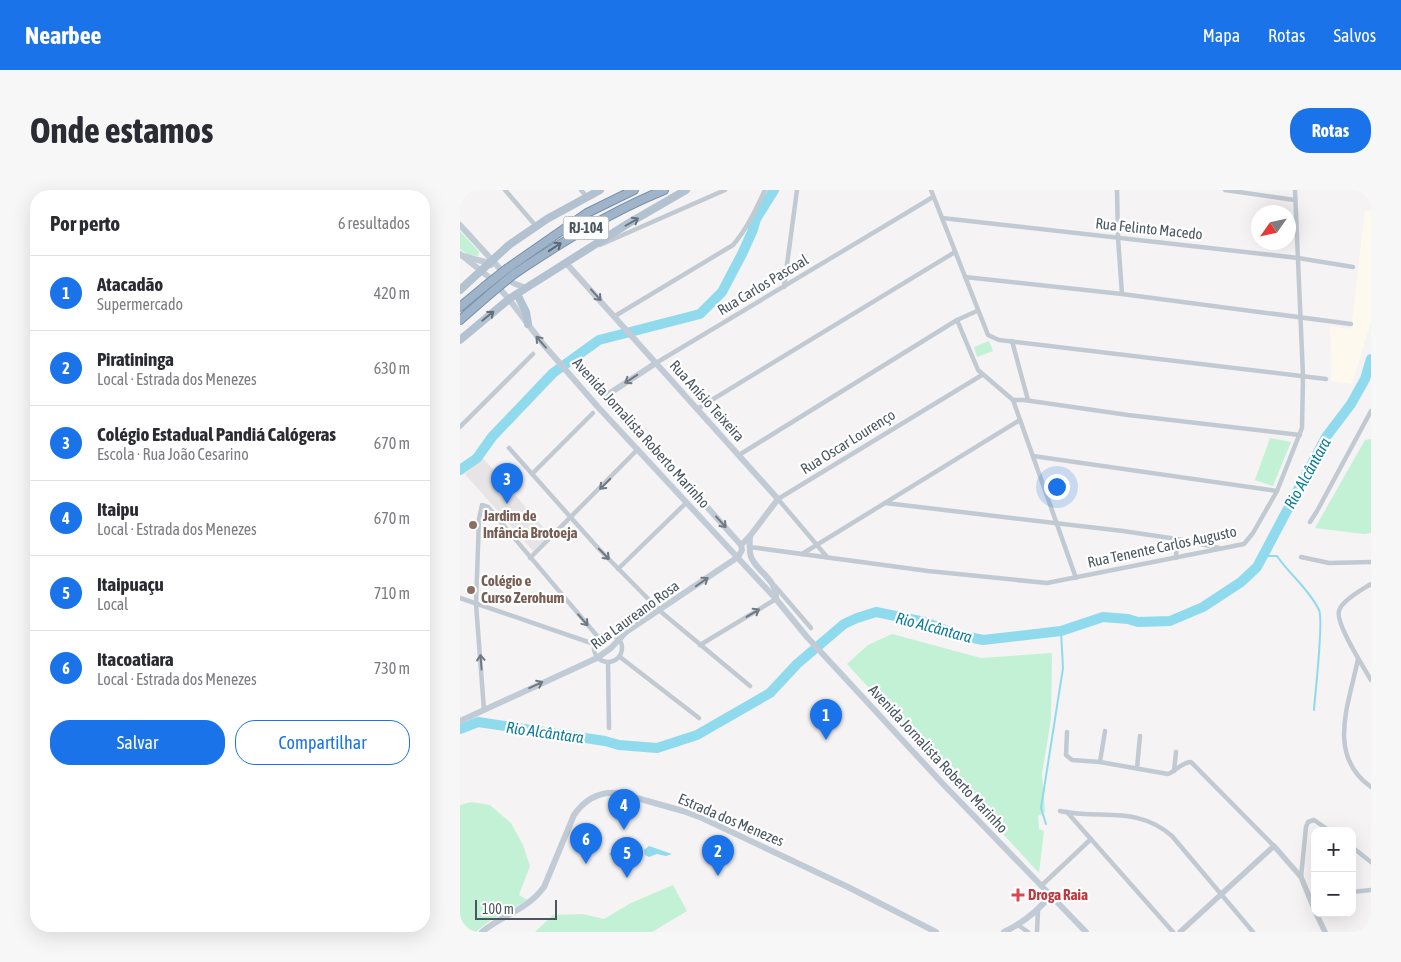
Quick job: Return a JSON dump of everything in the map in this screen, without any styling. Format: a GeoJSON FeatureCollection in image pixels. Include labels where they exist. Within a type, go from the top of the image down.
{"type":"FeatureCollection","features":[{"type":"Feature","properties":{"kind":"highway","name":"RJ-104"},"geometry":{"type":"LineString","coordinates":[[460,307],[508,268],[587,213],[634,190]]}},
{"type":"Feature","properties":{"kind":"highway","name":"RJ-104"},"geometry":{"type":"LineString","coordinates":[[460,320],[514,274],[569,238],[633,202],[664,190]]}},
{"type":"Feature","properties":{"kind":"main road"},"geometry":{"type":"LineString","coordinates":[[460,340],[509,299],[566,262],[686,190]]}},
{"type":"Feature","properties":{"kind":"main road"},"geometry":{"type":"LineString","coordinates":[[460,290],[509,245],[536,226],[596,191]]}},
{"type":"Feature","properties":{"kind":"main road"},"geometry":{"type":"LineString","coordinates":[[460,225],[517,294],[526,312],[528,324]]}},
{"type":"Feature","properties":{"kind":"main road"},"geometry":{"type":"LineString","coordinates":[[461,255],[491,261],[513,283],[526,288]]}},
{"type":"Feature","properties":{"kind":"main road","name":"Avenida Jornalista Roberto Marinho"},"geometry":{"type":"LineString","coordinates":[[461,255],[490,278],[509,299],[539,340],[569,374],[686,503],[738,557],[807,637],[943,784],[1086,932]]}},
{"type":"Feature","properties":{"kind":"main road","name":"Rua Anísio Teixeira"},"geometry":{"type":"LineString","coordinates":[[566,262],[778,500]]}},
{"type":"Feature","properties":{"kind":"main road","name":"Rua Carlos Pascoal"},"geometry":{"type":"LineString","coordinates":[[607,395],[656,363]]}},
{"type":"Feature","properties":{"kind":"main road","name":"Avenida Jornalista Roberto Marinho"},"geometry":{"type":"LineString","coordinates":[[607,395],[741,545]]}},
{"type":"Feature","properties":{"kind":"main road"},"geometry":{"type":"LineString","coordinates":[[686,503],[696,494]]}},
{"type":"Feature","properties":{"kind":"main road","name":"Rua Oscar Lourenço"},"geometry":{"type":"LineString","coordinates":[[741,545],[778,500]]}},
{"type":"Feature","properties":{"kind":"main road","name":"Avenida Jornalista Roberto Marinho"},"geometry":{"type":"LineString","coordinates":[[750,536],[753,562],[771,582],[776,591],[776,599]]}},
{"type":"Feature","properties":{"kind":"main road"},"geometry":{"type":"LineString","coordinates":[[738,557],[742,550],[741,545]]}},
{"type":"Feature","properties":{"kind":"main road","name":"Rua Laureano Rosa"},"geometry":{"type":"LineString","coordinates":[[460,721],[597,658],[634,627],[738,557]]}},
{"type":"Feature","properties":{"kind":"main road","name":"Estrada dos Menezes"},"geometry":{"type":"LineString","coordinates":[[482,932],[505,916],[529,904],[537,896],[544,887],[574,815],[580,806],[589,799],[610,792],[620,793],[702,818],[848,887],[936,932]]}},
{"type":"Feature","properties":{"kind":"main road"},"geometry":{"type":"LineString","coordinates":[[1004,932],[1018,925],[1038,910],[1051,895]]}},
{"type":"Feature","properties":{"kind":"street"},"geometry":{"type":"LineString","coordinates":[[505,190],[536,226]]}},
{"type":"Feature","properties":{"kind":"street"},"geometry":{"type":"LineString","coordinates":[[581,190],[587,197]]}},
{"type":"Feature","properties":{"kind":"street"},"geometry":{"type":"LineString","coordinates":[[586,250],[724,190]]}},
{"type":"Feature","properties":{"kind":"street"},"geometry":{"type":"LineString","coordinates":[[614,316],[733,245],[756,209],[765,190]]}},
{"type":"Feature","properties":{"kind":"street"},"geometry":{"type":"LineString","coordinates":[[784,287],[797,190]]}},
{"type":"Feature","properties":{"kind":"street"},"geometry":{"type":"LineString","coordinates":[[931,190],[977,311],[988,334],[994,339],[1326,379]]}},
{"type":"Feature","properties":{"kind":"street"},"geometry":{"type":"LineString","coordinates":[[1117,190],[1122,294]]}},
{"type":"Feature","properties":{"kind":"street"},"geometry":{"type":"LineString","coordinates":[[1225,190],[1295,200]]}},
{"type":"Feature","properties":{"kind":"street","name":"Rua Tenente Carlos Augusto"},"geometry":{"type":"LineString","coordinates":[[750,547],[928,571],[1021,582],[1047,583],[1220,549],[1248,541],[1277,491],[1300,435],[1303,415],[1295,190]]}},
{"type":"Feature","properties":{"kind":"street","name":"Rua Carlos Pascoal"},"geometry":{"type":"LineString","coordinates":[[656,363],[933,197]]}},
{"type":"Feature","properties":{"kind":"street","name":"Rua Felinto Macedo"},"geometry":{"type":"LineString","coordinates":[[942,218],[1298,258],[1354,267]]}},
{"type":"Feature","properties":{"kind":"street"},"geometry":{"type":"LineString","coordinates":[[697,409],[955,252]]}},
{"type":"Feature","properties":{"kind":"street"},"geometry":{"type":"LineString","coordinates":[[965,277],[1122,294],[1352,324]]}},
{"type":"Feature","properties":{"kind":"street"},"geometry":{"type":"LineString","coordinates":[[738,455],[957,320],[977,311]]}},
{"type":"Feature","properties":{"kind":"street"},"geometry":{"type":"LineString","coordinates":[[957,320],[974,363],[982,375],[1014,400],[1076,578]]}},
{"type":"Feature","properties":{"kind":"street"},"geometry":{"type":"LineString","coordinates":[[1012,341],[1028,400]]}},
{"type":"Feature","properties":{"kind":"street"},"geometry":{"type":"LineString","coordinates":[[460,427],[533,354]]}},
{"type":"Feature","properties":{"kind":"street","name":"Avenida Jornalista Roberto Marinho"},"geometry":{"type":"LineString","coordinates":[[577,363],[607,395]]}},
{"type":"Feature","properties":{"kind":"street","name":"Rua Oscar Lourenço"},"geometry":{"type":"LineString","coordinates":[[778,500],[982,375]]}},
{"type":"Feature","properties":{"kind":"street"},"geometry":{"type":"LineString","coordinates":[[1014,400],[1028,400],[1128,415],[1300,435]]}},
{"type":"Feature","properties":{"kind":"street"},"geometry":{"type":"LineString","coordinates":[[1310,522],[1371,411]]}},
{"type":"Feature","properties":{"kind":"street"},"geometry":{"type":"LineString","coordinates":[[532,474],[593,413]]}},
{"type":"Feature","properties":{"kind":"street"},"geometry":{"type":"LineString","coordinates":[[801,554],[1020,420]]}},
{"type":"Feature","properties":{"kind":"street"},"geometry":{"type":"LineString","coordinates":[[509,448],[618,569],[660,611],[750,686]]}},
{"type":"Feature","properties":{"kind":"street"},"geometry":{"type":"LineString","coordinates":[[530,558],[638,450]]}},
{"type":"Feature","properties":{"kind":"street"},"geometry":{"type":"LineString","coordinates":[[1033,456],[1277,491]]}},
{"type":"Feature","properties":{"kind":"street","name":"Rua Anísio Teixeira"},"geometry":{"type":"LineString","coordinates":[[778,500],[828,557]]}},
{"type":"Feature","properties":{"kind":"street"},"geometry":{"type":"LineString","coordinates":[[618,569],[686,503]]}},
{"type":"Feature","properties":{"kind":"street"},"geometry":{"type":"LineString","coordinates":[[884,503],[1056,522],[1177,539],[1220,549]]}},
{"type":"Feature","properties":{"kind":"street"},"geometry":{"type":"LineString","coordinates":[[484,710],[476,604],[479,519],[482,505],[488,507],[598,638]]}},
{"type":"Feature","properties":{"kind":"street"},"geometry":{"type":"LineString","coordinates":[[1176,558],[1177,539]]}},
{"type":"Feature","properties":{"kind":"street"},"geometry":{"type":"LineString","coordinates":[[1301,557],[1329,562],[1371,563]]}},
{"type":"Feature","properties":{"kind":"street","name":"Avenida Jornalista Roberto Marinho"},"geometry":{"type":"LineString","coordinates":[[771,582],[811,628]]}},
{"type":"Feature","properties":{"kind":"street"},"geometry":{"type":"LineString","coordinates":[[1371,584],[1343,604],[1338,614],[1343,629],[1371,680]]}},
{"type":"Feature","properties":{"kind":"street"},"geometry":{"type":"LineString","coordinates":[[460,598],[594,644]]}},
{"type":"Feature","properties":{"kind":"street"},"geometry":{"type":"LineString","coordinates":[[700,645],[776,599]]}},
{"type":"Feature","properties":{"kind":"street"},"geometry":{"type":"LineString","coordinates":[[608,634],[613,635],[619,640],[622,646],[620,657],[614,662],[608,663],[597,658],[593,649],[598,638],[608,634]]}},
{"type":"Feature","properties":{"kind":"street"},"geometry":{"type":"LineString","coordinates":[[620,657],[699,718]]}},
{"type":"Feature","properties":{"kind":"street"},"geometry":{"type":"LineString","coordinates":[[1358,659],[1343,729],[1343,743],[1352,766],[1371,787]]}},
{"type":"Feature","properties":{"kind":"street"},"geometry":{"type":"LineString","coordinates":[[608,663],[609,728]]}},
{"type":"Feature","properties":{"kind":"street"},"geometry":{"type":"LineString","coordinates":[[1100,762],[1105,730]]}},
{"type":"Feature","properties":{"kind":"street"},"geometry":{"type":"LineString","coordinates":[[1067,732],[1065,750],[1070,759],[1100,762],[1168,774],[1188,762],[1194,764],[1274,846],[1301,877],[1311,894]]}},
{"type":"Feature","properties":{"kind":"street"},"geometry":{"type":"LineString","coordinates":[[1137,768],[1140,736]]}},
{"type":"Feature","properties":{"kind":"street"},"geometry":{"type":"LineString","coordinates":[[1174,772],[1176,752]]}},
{"type":"Feature","properties":{"kind":"street"},"geometry":{"type":"LineString","coordinates":[[1060,811],[1134,816],[1161,826],[1172,836],[1253,932]]}},
{"type":"Feature","properties":{"kind":"street"},"geometry":{"type":"LineString","coordinates":[[1067,812],[1173,932]]}},
{"type":"Feature","properties":{"kind":"street"},"geometry":{"type":"LineString","coordinates":[[1301,877],[1308,822],[1314,820],[1324,827]]}},
{"type":"Feature","properties":{"kind":"street"},"geometry":{"type":"LineString","coordinates":[[1041,886],[1091,839]]}},
{"type":"Feature","properties":{"kind":"street"},"geometry":{"type":"LineString","coordinates":[[1180,932],[1274,846]]}},
{"type":"Feature","properties":{"kind":"street"},"geometry":{"type":"LineString","coordinates":[[1356,850],[1371,862]]}},
{"type":"Feature","properties":{"kind":"street"},"geometry":{"type":"LineString","coordinates":[[1356,892],[1371,890]]}},
{"type":"Feature","properties":{"kind":"street"},"geometry":{"type":"LineString","coordinates":[[1037,932],[1038,910]]}},
{"type":"Feature","properties":{"kind":"street"},"geometry":{"type":"LineString","coordinates":[[1318,917],[1325,932]]}},
{"type":"Feature","properties":{"kind":"street"},"geometry":{"type":"LineString","coordinates":[[1018,925],[1028,932]]}},
{"type":"Feature","properties":{"kind":"shaded area"},"geometry":{"type":"Polygon","coordinates":[[[1365,210],[1371,211],[1371,322],[1352,384],[1331,381],[1330,326],[1351,329],[1365,210]]]}},
{"type":"Feature","properties":{"kind":"shaded area"},"geometry":{"type":"Polygon","coordinates":[[[482,457],[550,535],[533,551],[465,474],[482,457]]]}},
{"type":"Feature","properties":{"kind":"green space"},"geometry":{"type":"Polygon","coordinates":[[[460,231],[479,252],[478,256],[468,255],[460,249],[460,231]]]}},
{"type":"Feature","properties":{"kind":"green space"},"geometry":{"type":"Polygon","coordinates":[[[989,341],[993,351],[977,357],[974,347],[989,341]]]}},
{"type":"Feature","properties":{"kind":"green space"},"geometry":{"type":"Polygon","coordinates":[[[1270,438],[1291,442],[1273,486],[1255,480],[1270,438]]]}},
{"type":"Feature","properties":{"kind":"green space"},"geometry":{"type":"Polygon","coordinates":[[[1371,439],[1371,533],[1364,534],[1315,528],[1365,440],[1371,439]]]}},
{"type":"Feature","properties":{"kind":"green space"},"geometry":{"type":"Polygon","coordinates":[[[892,634],[981,658],[1052,653],[1051,719],[1042,774],[1045,812],[1038,816],[1039,829],[1044,831],[1039,873],[847,664],[868,645],[892,634]]]}},
{"type":"Feature","properties":{"kind":"green space"},"geometry":{"type":"Polygon","coordinates":[[[471,802],[490,805],[511,823],[523,845],[530,866],[519,895],[528,900],[488,922],[476,932],[460,932],[460,805],[471,802]]]}},
{"type":"Feature","properties":{"kind":"green space"},"geometry":{"type":"Polygon","coordinates":[[[673,885],[687,911],[652,932],[535,932],[553,915],[582,914],[604,919],[631,903],[673,885]]]}},
{"type":"Feature","properties":{"kind":"water"},"geometry":{"type":"Polygon","coordinates":[[[618,844],[629,846],[636,850],[631,857],[611,856],[609,854],[618,844]]]}},
{"type":"Feature","properties":{"kind":"water"},"geometry":{"type":"Polygon","coordinates":[[[649,846],[672,854],[666,856],[657,854],[649,857],[645,855],[644,850],[649,846]]]}},
{"type":"Feature","properties":{"kind":"waterway"},"geometry":{"type":"LineString","coordinates":[[460,470],[477,458],[492,437],[553,373],[599,340],[700,314],[722,292],[742,254],[756,219],[774,190]]}},
{"type":"Feature","properties":{"kind":"waterway","name":"Rio Alcântara"},"geometry":{"type":"LineString","coordinates":[[460,729],[478,722],[605,741],[619,745],[657,748],[697,735],[770,693],[797,664],[844,624],[876,612],[925,622],[955,634],[983,640],[1061,631],[1103,617],[1128,619],[1138,622],[1170,621],[1203,607],[1241,582],[1257,567],[1326,437],[1351,404],[1365,379],[1371,359]]}},
{"type":"Feature","properties":{"kind":"waterway"},"geometry":{"type":"LineString","coordinates":[[1262,556],[1277,556],[1310,595],[1319,610],[1320,642],[1314,710]]}},
{"type":"Feature","properties":{"kind":"waterway"},"geometry":{"type":"LineString","coordinates":[[1046,824],[1041,808],[1063,668],[1061,631]]}},
{"type":"Feature","properties":{"kind":"place","name":"Colégio Estadual Pandiá Calógeras"},"geometry":{"type":"Point","coordinates":[507,504]}},
{"type":"Feature","properties":{"kind":"place","name":"Jardim de Infância Brotoeja"},"geometry":{"type":"Point","coordinates":[473,525]}},
{"type":"Feature","properties":{"kind":"place","name":"Colégio e Curso Zerohum"},"geometry":{"type":"Point","coordinates":[471,590]}},
{"type":"Feature","properties":{"kind":"place","name":"Atacadão"},"geometry":{"type":"Point","coordinates":[826,740]}},
{"type":"Feature","properties":{"kind":"place","name":"Itaipu"},"geometry":{"type":"Point","coordinates":[624,830]}},
{"type":"Feature","properties":{"kind":"place","name":"Itacoatiara"},"geometry":{"type":"Point","coordinates":[586,864]}},
{"type":"Feature","properties":{"kind":"place","name":"Piratininga"},"geometry":{"type":"Point","coordinates":[718,876]}},
{"type":"Feature","properties":{"kind":"place","name":"Itaipuaçu"},"geometry":{"type":"Point","coordinates":[627,878]}},
{"type":"Feature","properties":{"kind":"place","name":"Droga Raia"},"geometry":{"type":"Point","coordinates":[1018,895]}}]}
